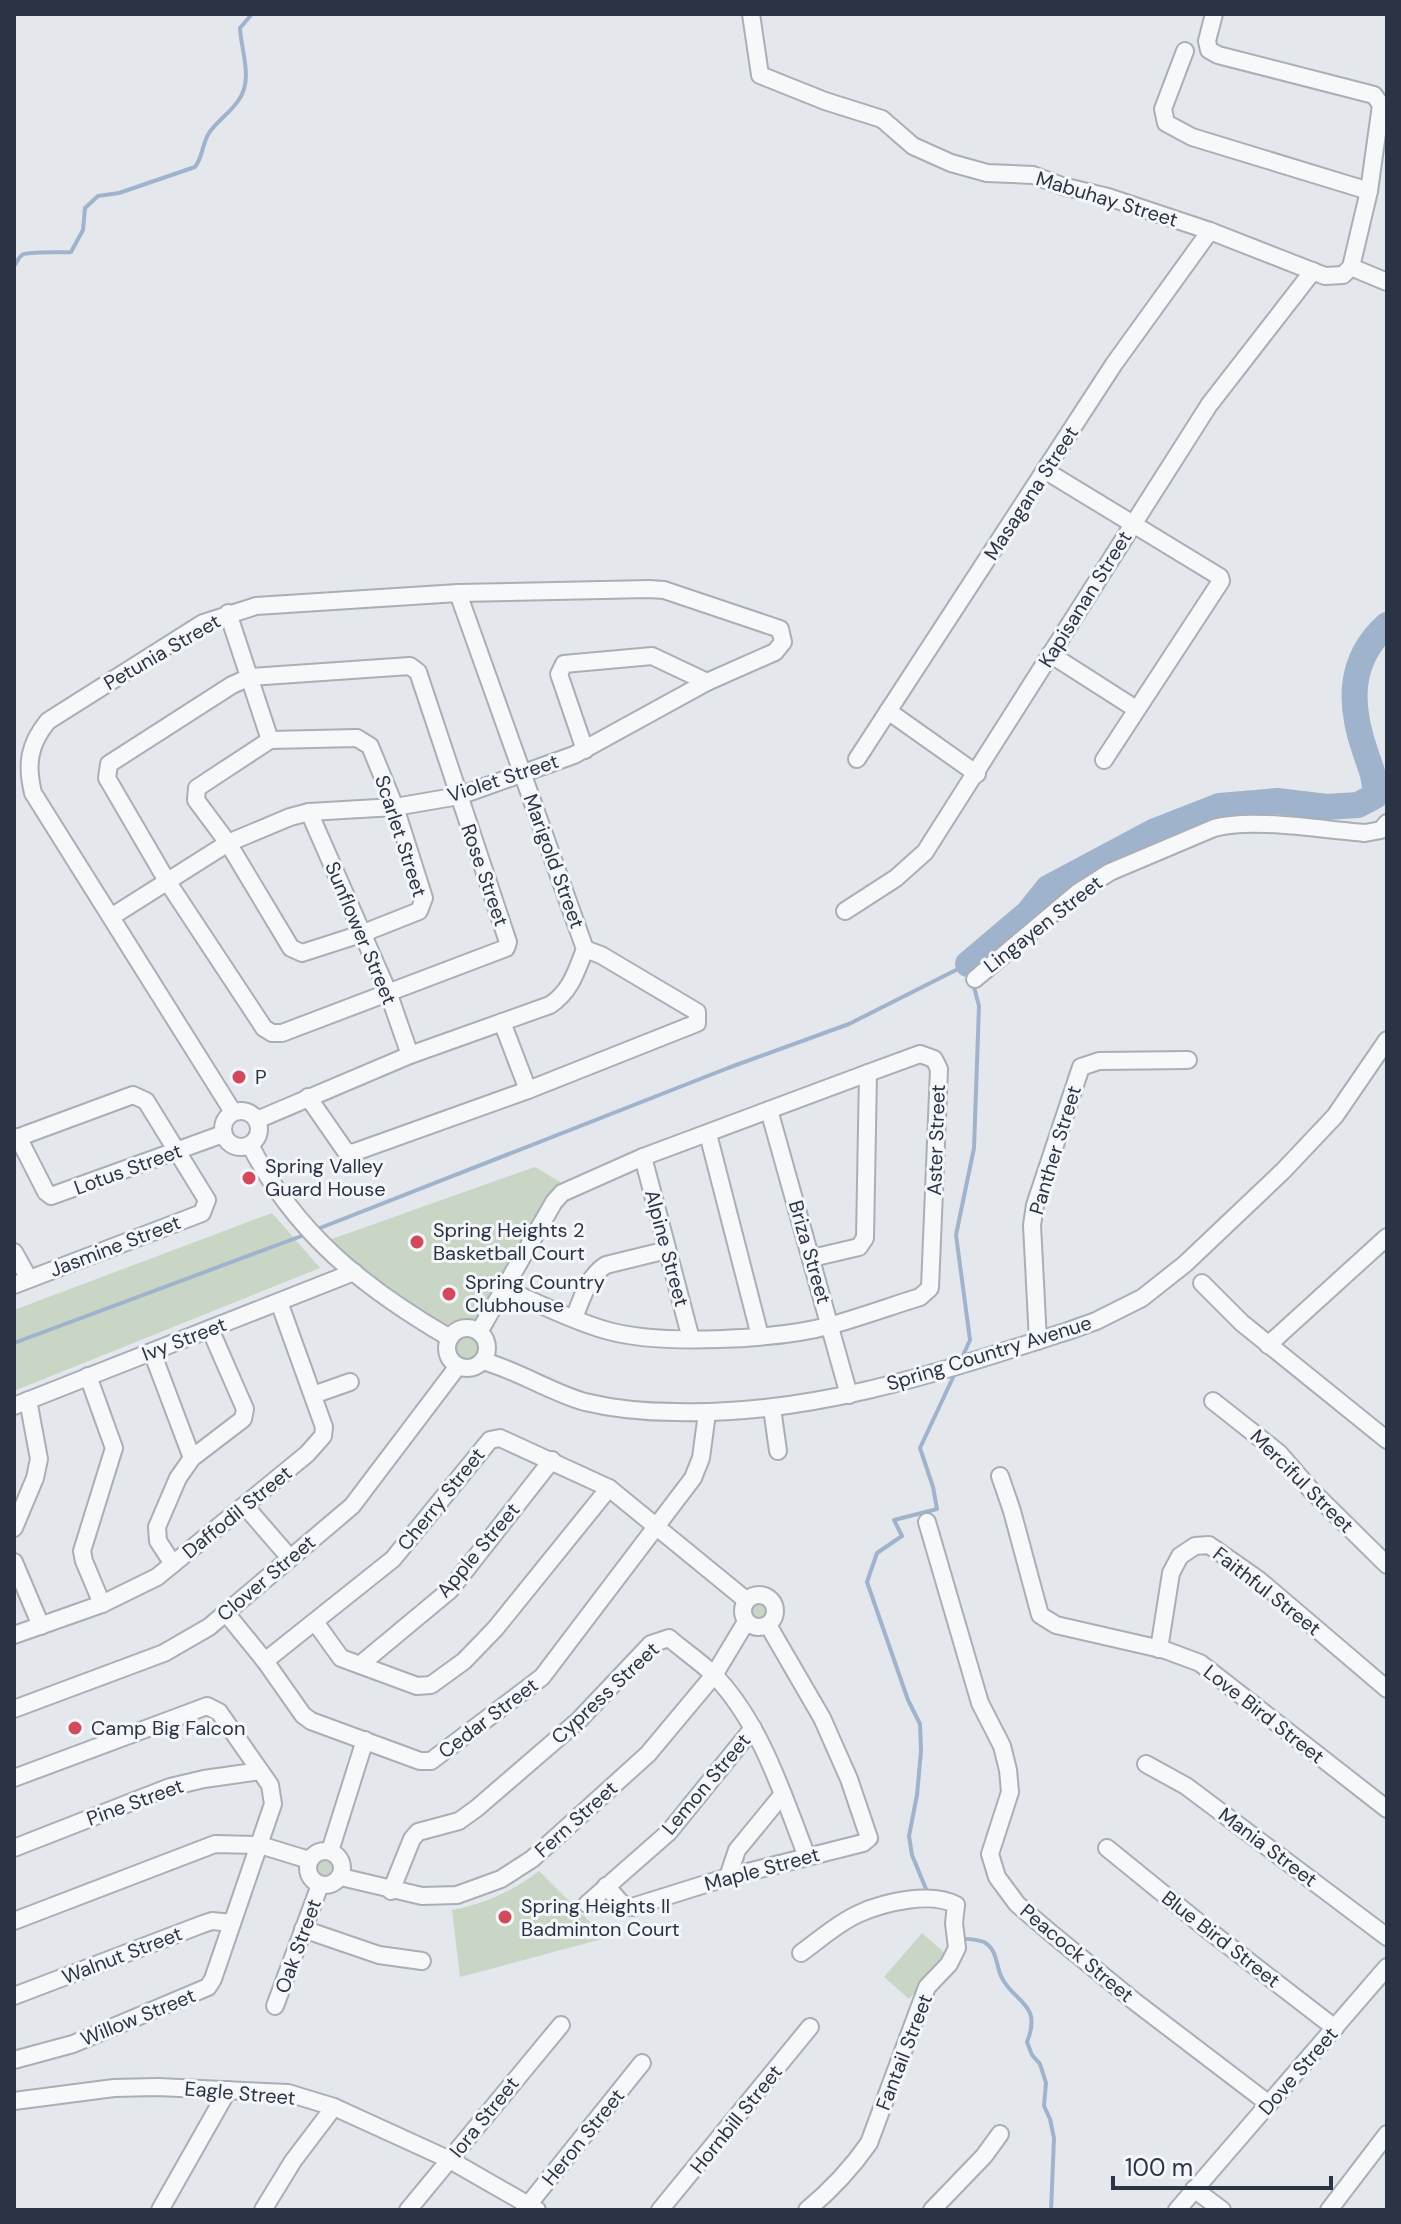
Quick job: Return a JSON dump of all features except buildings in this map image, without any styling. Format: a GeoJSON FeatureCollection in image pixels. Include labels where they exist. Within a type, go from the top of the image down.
{"type":"FeatureCollection","features":[{"type":"Feature","properties":{"kind":"street","name":"Mabuhay Street"},"geometry":{"type":"LineString","coordinates":[[751,14],[760,75],[769,81],[882,119],[913,146],[951,163],[987,173],[1033,175],[1049,183],[1108,197],[1210,231],[1325,276],[1344,271],[1387,282]]}},
{"type":"Feature","properties":{"kind":"street"},"geometry":{"type":"LineString","coordinates":[[1214,14],[1207,41],[1209,50],[1218,55],[1374,95],[1381,105],[1369,191],[1344,271]]}},
{"type":"Feature","properties":{"kind":"street"},"geometry":{"type":"LineString","coordinates":[[1185,51],[1163,109],[1166,123],[1174,130],[1369,191]]}},
{"type":"Feature","properties":{"kind":"street","name":"Masagana Street"},"geometry":{"type":"LineString","coordinates":[[857,759],[1126,347],[1210,231]]}},
{"type":"Feature","properties":{"kind":"street","name":"Kapisanan Street"},"geometry":{"type":"LineString","coordinates":[[845,911],[896,878],[925,852],[1209,405],[1313,271]]}},
{"type":"Feature","properties":{"kind":"street"},"geometry":{"type":"LineString","coordinates":[[1046,471],[1218,574],[1221,581],[1104,760]]}},
{"type":"Feature","properties":{"kind":"street","name":"Petunia Street"},"geometry":{"type":"LineString","coordinates":[[233,1112],[33,793],[28,773],[29,752],[37,734],[48,721],[203,623],[256,606],[458,593],[649,589],[664,590],[780,629]]}},
{"type":"Feature","properties":{"kind":"street","name":"Marigold Street"},"geometry":{"type":"LineString","coordinates":[[257,1120],[410,1055],[550,1005],[570,987],[585,949],[458,593]]}},
{"type":"Feature","properties":{"kind":"street"},"geometry":{"type":"LineString","coordinates":[[228,613],[270,740]]}},
{"type":"Feature","properties":{"kind":"street","name":"Violet Street"},"geometry":{"type":"LineString","coordinates":[[111,917],[228,843],[290,817],[309,812],[395,807],[459,796],[585,750],[707,682],[775,652],[783,642],[780,629]]}},
{"type":"Feature","properties":{"kind":"street"},"geometry":{"type":"LineString","coordinates":[[1050,654],[1136,709]]}},
{"type":"Feature","properties":{"kind":"street"},"geometry":{"type":"LineString","coordinates":[[585,750],[559,674],[564,664],[652,656],[707,682]]}},
{"type":"Feature","properties":{"kind":"street","name":"Rose Street"},"geometry":{"type":"LineString","coordinates":[[415,668],[508,942],[506,948],[282,1033],[272,1033],[264,1028],[167,881],[107,778],[109,764],[232,685],[250,677],[415,668]]}},
{"type":"Feature","properties":{"kind":"street"},"geometry":{"type":"LineString","coordinates":[[888,711],[977,774]]}},
{"type":"Feature","properties":{"kind":"street","name":"Scarlet Street"},"geometry":{"type":"LineString","coordinates":[[357,738],[370,746],[395,807],[424,898],[423,905],[419,911],[302,953],[291,948],[228,843],[196,800],[197,788],[270,740],[357,738]]}},
{"type":"Feature","properties":{"kind":"street","name":"Sunflower Street"},"geometry":{"type":"LineString","coordinates":[[309,812],[388,992],[410,1055]]}},
{"type":"Feature","properties":{"kind":"street","name":"Lingayen Street"},"geometry":{"type":"LineString","coordinates":[[975,979],[1077,893],[1110,872],[1214,828],[1240,824],[1365,833],[1381,830],[1387,823]]}},
{"type":"Feature","properties":{"kind":"street"},"geometry":{"type":"LineString","coordinates":[[308,1097],[348,1153],[528,1090],[697,1023],[697,1012],[601,955],[585,949]]}},
{"type":"Feature","properties":{"kind":"street"},"geometry":{"type":"LineString","coordinates":[[502,1022],[528,1090]]}},
{"type":"Feature","properties":{"kind":"street","name":"Spring Country Avenue"},"geometry":{"type":"LineString","coordinates":[[483,1361],[517,1371],[585,1402],[648,1412],[707,1413],[772,1408],[849,1395],[1038,1341],[1122,1309],[1159,1286],[1185,1264],[1283,1171],[1335,1116],[1387,1040]]}},
{"type":"Feature","properties":{"kind":"street","name":"Aster Street"},"geometry":{"type":"LineString","coordinates":[[479,1332],[503,1288],[554,1202],[562,1193],[643,1157],[920,1054],[934,1059],[939,1069],[930,1288],[920,1297],[831,1325],[760,1336],[691,1339],[634,1337],[604,1330],[503,1288]]}},
{"type":"Feature","properties":{"kind":"street","name":"Panther Street"},"geometry":{"type":"LineString","coordinates":[[1038,1341],[1032,1225],[1035,1205],[1081,1067],[1099,1061],[1188,1060]]}},
{"type":"Feature","properties":{"kind":"street"},"geometry":{"type":"LineString","coordinates":[[812,1258],[859,1247],[865,1238],[868,1073]]}},
{"type":"Feature","properties":{"kind":"street"},"geometry":{"type":"LineString","coordinates":[[16,1138],[133,1095],[146,1101],[177,1152]]}},
{"type":"Feature","properties":{"kind":"street","name":"Briza Street"},"geometry":{"type":"LineString","coordinates":[[769,1110],[849,1395]]}},
{"type":"Feature","properties":{"kind":"street"},"geometry":{"type":"LineString","coordinates":[[244,1111],[257,1120],[257,1137],[250,1145],[237,1147],[223,1134],[224,1121],[233,1112],[244,1111]]}},
{"type":"Feature","properties":{"kind":"street","name":"Lotus Street"},"geometry":{"type":"LineString","coordinates":[[16,1138],[51,1196],[223,1134]]}},
{"type":"Feature","properties":{"kind":"street"},"geometry":{"type":"LineString","coordinates":[[708,1134],[760,1336]]}},
{"type":"Feature","properties":{"kind":"street"},"geometry":{"type":"LineString","coordinates":[[250,1145],[266,1175],[296,1218],[321,1243],[389,1301],[450,1338]]}},
{"type":"Feature","properties":{"kind":"street","name":"Jasmine Street"},"geometry":{"type":"LineString","coordinates":[[22,1282],[202,1213],[207,1200],[177,1152]]}},
{"type":"Feature","properties":{"kind":"street","name":"Alpine Street"},"geometry":{"type":"LineString","coordinates":[[643,1157],[691,1339]]}},
{"type":"Feature","properties":{"kind":"street"},"geometry":{"type":"LineString","coordinates":[[1268,1345],[1387,1237]]}},
{"type":"Feature","properties":{"kind":"street"},"geometry":{"type":"LineString","coordinates":[[574,1318],[591,1278],[598,1270],[606,1265],[667,1250]]}},
{"type":"Feature","properties":{"kind":"street"},"geometry":{"type":"LineString","coordinates":[[14,1252],[22,1282]]}},
{"type":"Feature","properties":{"kind":"street","name":"Ivy Street"},"geometry":{"type":"LineString","coordinates":[[21,1403],[354,1272]]}},
{"type":"Feature","properties":{"kind":"street"},"geometry":{"type":"LineString","coordinates":[[1202,1283],[1268,1345],[1387,1440]]}},
{"type":"Feature","properties":{"kind":"street","name":"Daffodil Street"},"geometry":{"type":"LineString","coordinates":[[14,1635],[102,1604],[157,1577],[307,1454],[323,1436],[324,1427],[279,1302]]}},
{"type":"Feature","properties":{"kind":"street"},"geometry":{"type":"LineString","coordinates":[[463,1328],[479,1332],[487,1347],[483,1361],[475,1367],[458,1366],[448,1354],[450,1338],[463,1328]]}},
{"type":"Feature","properties":{"kind":"street"},"geometry":{"type":"LineString","coordinates":[[173,1564],[158,1541],[157,1527],[178,1478],[192,1458],[243,1419],[245,1414],[210,1329]]}},
{"type":"Feature","properties":{"kind":"street"},"geometry":{"type":"LineString","coordinates":[[152,1352],[192,1458]]}},
{"type":"Feature","properties":{"kind":"street","name":"Clover Street"},"geometry":{"type":"LineString","coordinates":[[14,1709],[164,1653],[197,1636],[352,1506],[458,1366]]}},
{"type":"Feature","properties":{"kind":"street"},"geometry":{"type":"LineString","coordinates":[[88,1376],[114,1448],[82,1551],[102,1604]]}},
{"type":"Feature","properties":{"kind":"street"},"geometry":{"type":"LineString","coordinates":[[313,1395],[350,1382]]}},
{"type":"Feature","properties":{"kind":"street","name":"Merciful Street"},"geometry":{"type":"LineString","coordinates":[[1213,1401],[1279,1453],[1311,1490],[1387,1565]]}},
{"type":"Feature","properties":{"kind":"street"},"geometry":{"type":"LineString","coordinates":[[14,1528],[35,1478],[39,1459],[21,1403]]}},
{"type":"Feature","properties":{"kind":"street"},"geometry":{"type":"LineString","coordinates":[[772,1408],[778,1451]]}},
{"type":"Feature","properties":{"kind":"street","name":"Cedar Street"},"geometry":{"type":"LineString","coordinates":[[226,1613],[303,1715],[311,1721],[431,1761],[542,1677],[693,1478],[701,1458],[707,1413]]}},
{"type":"Feature","properties":{"kind":"street","name":"Cherry Street"},"geometry":{"type":"LineString","coordinates":[[265,1661],[406,1544],[490,1440],[500,1438],[609,1488],[746,1600]]}},
{"type":"Feature","properties":{"kind":"street","name":"Apple Street"},"geometry":{"type":"LineString","coordinates":[[361,1664],[450,1590],[552,1460]]}},
{"type":"Feature","properties":{"kind":"street","name":"Love Bird Street"},"geometry":{"type":"LineString","coordinates":[[1000,1476],[1040,1615],[1056,1625],[1159,1649],[1200,1663],[1387,1809]]}},
{"type":"Feature","properties":{"kind":"street"},"geometry":{"type":"LineString","coordinates":[[315,1622],[341,1658],[417,1686],[431,1685],[464,1661],[495,1629],[609,1488]]}},
{"type":"Feature","properties":{"kind":"street"},"geometry":{"type":"LineString","coordinates":[[245,1506],[290,1558]]}},
{"type":"Feature","properties":{"kind":"street","name":"Peacock Street"},"geometry":{"type":"LineString","coordinates":[[927,1522],[980,1703],[1002,1746],[1008,1770],[1010,1792],[990,1854],[997,1877],[1017,1904],[1075,1953],[1269,2104]]}},
{"type":"Feature","properties":{"kind":"street","name":"Faithful Street"},"geometry":{"type":"LineString","coordinates":[[1159,1649],[1171,1573],[1180,1556],[1195,1546],[1209,1545],[1259,1580],[1387,1689]]}},
{"type":"Feature","properties":{"kind":"street"},"geometry":{"type":"LineString","coordinates":[[14,1562],[41,1626]]}},
{"type":"Feature","properties":{"kind":"street"},"geometry":{"type":"LineString","coordinates":[[753,1596],[768,1598],[775,1612],[768,1625],[760,1628],[746,1622],[742,1615],[746,1600],[753,1596]]}},
{"type":"Feature","properties":{"kind":"street","name":"Fern Street"},"geometry":{"type":"LineString","coordinates":[[341,1877],[422,1896],[457,1895],[501,1879],[532,1859],[648,1754],[714,1675],[746,1622]]}},
{"type":"Feature","properties":{"kind":"street","name":"Maple Street"},"geometry":{"type":"LineString","coordinates":[[606,1886],[624,1906],[632,1907],[728,1877],[863,1843],[869,1838],[868,1828],[822,1718],[768,1625]]}},
{"type":"Feature","properties":{"kind":"street","name":"Cypress Street"},"geometry":{"type":"LineString","coordinates":[[391,1891],[412,1839],[418,1832],[459,1821],[477,1808],[579,1720],[657,1640],[669,1638],[714,1675],[753,1728],[807,1857]]}},
{"type":"Feature","properties":{"kind":"street","name":"Willow Street"},"geometry":{"type":"LineString","coordinates":[[14,1778],[207,1706],[219,1712],[270,1785],[273,1795],[260,1845],[213,1979],[205,1990],[73,2044],[14,2060]]}},
{"type":"Feature","properties":{"kind":"street","name":"Lemon Street"},"geometry":{"type":"LineString","coordinates":[[587,1904],[669,1832],[753,1728]]}},
{"type":"Feature","properties":{"kind":"street"},"geometry":{"type":"LineString","coordinates":[[330,1851],[365,1740]]}},
{"type":"Feature","properties":{"kind":"street","name":"Mania Street"},"geometry":{"type":"LineString","coordinates":[[1146,1764],[1186,1786],[1387,1937]]}},
{"type":"Feature","properties":{"kind":"street","name":"Pine Street"},"geometry":{"type":"LineString","coordinates":[[14,1848],[170,1787],[260,1771]]}},
{"type":"Feature","properties":{"kind":"street"},"geometry":{"type":"LineString","coordinates":[[728,1877],[737,1850],[783,1794]]}},
{"type":"Feature","properties":{"kind":"street"},"geometry":{"type":"LineString","coordinates":[[14,1921],[204,1847],[226,1843],[260,1845],[309,1860]]}},
{"type":"Feature","properties":{"kind":"street","name":"Blue Bird Street"},"geometry":{"type":"LineString","coordinates":[[1107,1848],[1335,2028]]}},
{"type":"Feature","properties":{"kind":"street"},"geometry":{"type":"LineString","coordinates":[[322,1851],[330,1851],[341,1861],[341,1877],[336,1882],[320,1885],[309,1875],[309,1860],[322,1851]]}},
{"type":"Feature","properties":{"kind":"street","name":"Oak Street"},"geometry":{"type":"LineString","coordinates":[[275,2006],[320,1885]]}},
{"type":"Feature","properties":{"kind":"street","name":"Fantail Street"},"geometry":{"type":"LineString","coordinates":[[801,1953],[858,1914],[918,1897],[945,1899],[956,1905],[954,1923],[957,1948],[949,1964],[927,1987],[869,2143],[847,2172],[807,2210]]}},
{"type":"Feature","properties":{"kind":"street","name":"Walnut Street"},"geometry":{"type":"LineString","coordinates":[[14,1996],[203,1924],[212,1921],[232,1923]]}},
{"type":"Feature","properties":{"kind":"street"},"geometry":{"type":"LineString","coordinates":[[303,1929],[379,1955],[422,1961]]}},
{"type":"Feature","properties":{"kind":"street","name":"Dove Street"},"geometry":{"type":"LineString","coordinates":[[1177,2210],[1387,1967]]}},
{"type":"Feature","properties":{"kind":"street","name":"Iora Street"},"geometry":{"type":"LineString","coordinates":[[408,2210],[561,2025]]}},
{"type":"Feature","properties":{"kind":"street","name":"Hornbill Street"},"geometry":{"type":"LineString","coordinates":[[660,2210],[810,2027]]}},
{"type":"Feature","properties":{"kind":"street","name":"Heron Street"},"geometry":{"type":"LineString","coordinates":[[530,2209],[642,2063]]}},
{"type":"Feature","properties":{"kind":"street","name":"Eagle Street"},"geometry":{"type":"LineString","coordinates":[[14,2101],[114,2088],[288,2093],[334,2107],[450,2160],[530,2209]]}},
{"type":"Feature","properties":{"kind":"street"},"geometry":{"type":"LineString","coordinates":[[160,2210],[228,2090]]}},
{"type":"Feature","properties":{"kind":"street"},"geometry":{"type":"LineString","coordinates":[[263,2210],[293,2161],[334,2107]]}},
{"type":"Feature","properties":{"kind":"street"},"geometry":{"type":"LineString","coordinates":[[932,2210],[984,2156],[1000,2134]]}},
{"type":"Feature","properties":{"kind":"street"},"geometry":{"type":"LineString","coordinates":[[1329,2210],[1387,2135]]}},
{"type":"Feature","properties":{"kind":"street"},"geometry":{"type":"LineString","coordinates":[[1194,2189],[1222,2210]]}},
{"type":"Feature","properties":{"kind":"green space"},"geometry":{"type":"Polygon","coordinates":[[[535,1167],[560,1182],[474,1323],[459,1320],[445,1326],[390,1291],[329,1240],[535,1167]]]}},
{"type":"Feature","properties":{"kind":"green space"},"geometry":{"type":"Polygon","coordinates":[[[272,1213],[320,1268],[14,1391],[14,1310],[272,1213]]]}},
{"type":"Feature","properties":{"kind":"green space"},"geometry":{"type":"Polygon","coordinates":[[[467,1330],[480,1335],[485,1348],[480,1361],[467,1366],[454,1361],[449,1348],[454,1335],[467,1330]]]}},
{"type":"Feature","properties":{"kind":"green space"},"geometry":{"type":"Polygon","coordinates":[[[759,1597],[769,1601],[773,1611],[769,1621],[759,1625],[749,1621],[745,1611],[749,1601],[759,1597]]]}},
{"type":"Feature","properties":{"kind":"green space"},"geometry":{"type":"Polygon","coordinates":[[[325,1854],[335,1858],[339,1868],[335,1878],[325,1882],[315,1878],[311,1868],[315,1858],[325,1854]]]}},
{"type":"Feature","properties":{"kind":"green space"},"geometry":{"type":"Polygon","coordinates":[[[539,1871],[606,1938],[460,1977],[452,1910],[498,1896],[539,1871]]]}},
{"type":"Feature","properties":{"kind":"green space"},"geometry":{"type":"Polygon","coordinates":[[[922,1933],[947,1955],[909,1999],[884,1977],[922,1933]]]}},
{"type":"Feature","properties":{"kind":"waterway"},"geometry":{"type":"LineString","coordinates":[[14,266],[25,254],[71,252],[83,230],[85,208],[98,196],[119,193],[195,167],[209,133],[243,93],[246,75],[240,28],[252,14]]}},
{"type":"Feature","properties":{"kind":"waterway"},"geometry":{"type":"LineString","coordinates":[[968,964],[1028,913],[1048,888],[1155,831],[1219,806],[1277,801],[1327,807],[1358,805],[1375,796],[1373,774],[1356,719],[1355,685],[1364,654],[1387,625]]}},
{"type":"Feature","properties":{"kind":"waterway"},"geometry":{"type":"LineString","coordinates":[[315,1230],[728,1068],[849,1024],[968,964],[979,1006],[974,1148],[956,1235],[970,1340],[961,1360]]}},
{"type":"Feature","properties":{"kind":"waterway"},"geometry":{"type":"LineString","coordinates":[[14,1343],[307,1234]]}},
{"type":"Feature","properties":{"kind":"waterway"},"geometry":{"type":"LineString","coordinates":[[926,1889],[912,1855],[909,1836],[917,1795],[920,1724],[908,1700],[867,1582],[877,1553],[902,1536],[894,1520],[937,1509],[920,1448],[956,1371]]}},
{"type":"Feature","properties":{"kind":"waterway"},"geometry":{"type":"LineString","coordinates":[[958,1938],[978,1940],[988,1945],[1006,1985],[1029,2011],[1031,2029],[1027,2042],[1040,2064],[1046,2083],[1044,2106],[1054,2138],[1051,2210]]}},
{"type":"Feature","properties":{"kind":"place","name":"P"},"geometry":{"type":"Point","coordinates":[239,1077]}},
{"type":"Feature","properties":{"kind":"place","name":"Spring Valley Guard House"},"geometry":{"type":"Point","coordinates":[249,1178]}},
{"type":"Feature","properties":{"kind":"place","name":"Spring Heights 2 Basketball Court"},"geometry":{"type":"Point","coordinates":[417,1242]}},
{"type":"Feature","properties":{"kind":"place","name":"Spring Country Clubhouse"},"geometry":{"type":"Point","coordinates":[449,1294]}},
{"type":"Feature","properties":{"kind":"place","name":"Camp Big Falcon"},"geometry":{"type":"Point","coordinates":[75,1728]}},
{"type":"Feature","properties":{"kind":"place","name":"Spring Heights II Badminton Court"},"geometry":{"type":"Point","coordinates":[505,1917]}}]}
